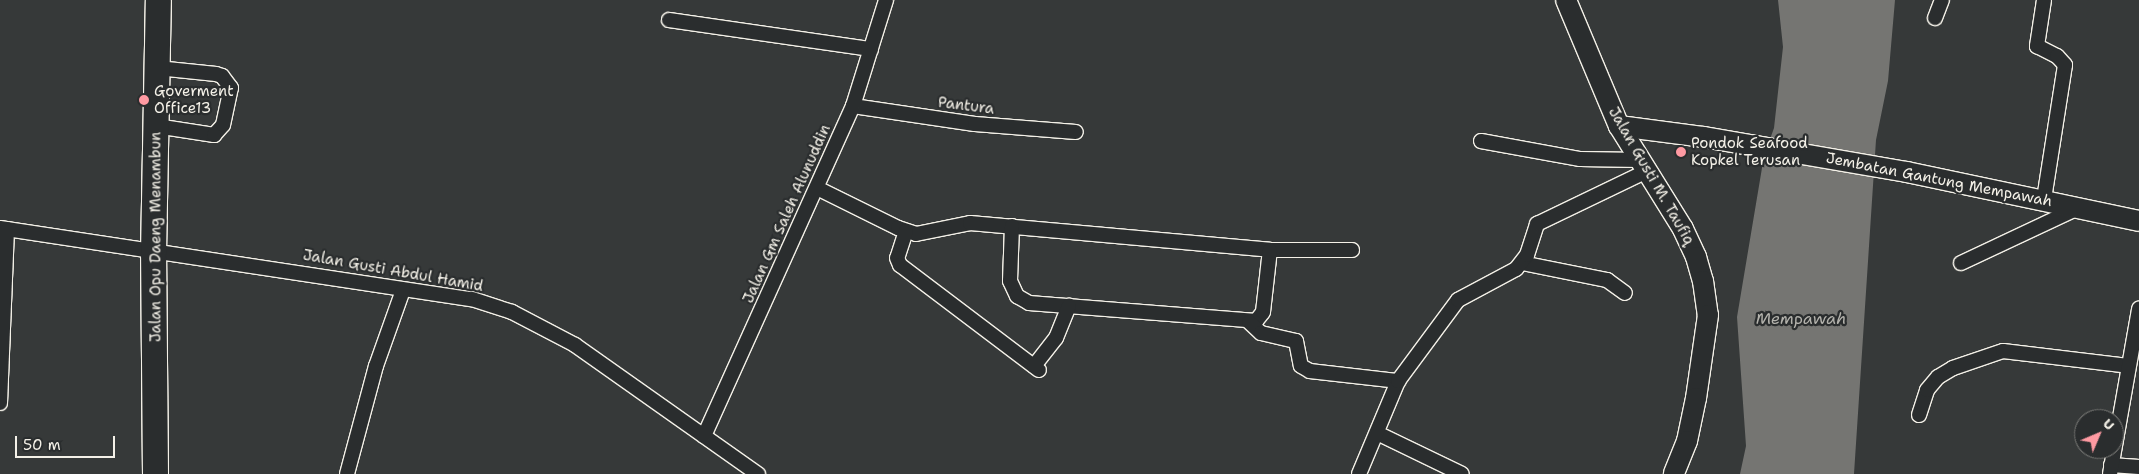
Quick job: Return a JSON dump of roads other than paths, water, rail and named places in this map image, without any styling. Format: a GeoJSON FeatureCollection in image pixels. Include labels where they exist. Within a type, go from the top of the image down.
{"type":"FeatureCollection","features":[{"type":"Feature","properties":{"kind":"highway","name":"Jalan Opu Daeng Menambun"},"geometry":{"type":"LineString","coordinates":[[156,474],[153,253],[158,0]]}},
{"type":"Feature","properties":{"kind":"street","name":"Jalan Gm Saleh Alunuddin"},"geometry":{"type":"LineString","coordinates":[[704,436],[853,106],[886,0]]}},
{"type":"Feature","properties":{"kind":"street","name":"Jalan Gusti M. Taufiq"},"geometry":{"type":"LineString","coordinates":[[1566,0],[1619,126],[1696,257],[1708,315],[1687,441],[1674,474]]}},
{"type":"Feature","properties":{"kind":"street"},"geometry":{"type":"LineString","coordinates":[[1934,18],[1942,0]]}},
{"type":"Feature","properties":{"kind":"street"},"geometry":{"type":"LineString","coordinates":[[2044,0],[2037,46],[2057,56],[2065,65],[2044,200]]}},
{"type":"Feature","properties":{"kind":"street"},"geometry":{"type":"LineString","coordinates":[[669,20],[871,49]]}},
{"type":"Feature","properties":{"kind":"street"},"geometry":{"type":"LineString","coordinates":[[156,126],[214,134],[223,124],[231,88],[222,76],[216,74],[157,68]]}},
{"type":"Feature","properties":{"kind":"street","name":"Pantura"},"geometry":{"type":"LineString","coordinates":[[853,106],[975,124],[1076,132]]}},
{"type":"Feature","properties":{"kind":"street","name":"Jembatan Gantung Mempawah"},"geometry":{"type":"LineString","coordinates":[[1619,126],[1751,145],[1907,172],[2081,207],[2139,221]]}},
{"type":"Feature","properties":{"kind":"street"},"geometry":{"type":"LineString","coordinates":[[1481,141],[1580,159],[1643,165]]}},
{"type":"Feature","properties":{"kind":"street"},"geometry":{"type":"LineString","coordinates":[[1359,474],[1398,381],[1458,300],[1522,263],[1538,224],[1643,165]]}},
{"type":"Feature","properties":{"kind":"street"},"geometry":{"type":"LineString","coordinates":[[817,188],[906,232],[924,234],[970,223],[1270,250],[1352,250]]}},
{"type":"Feature","properties":{"kind":"street"},"geometry":{"type":"LineString","coordinates":[[1961,263],[2081,207]]}},
{"type":"Feature","properties":{"kind":"street"},"geometry":{"type":"LineString","coordinates":[[1012,226],[1012,289],[1029,303],[1249,322],[1256,321],[1262,312],[1270,250]]}},
{"type":"Feature","properties":{"kind":"street"},"geometry":{"type":"LineString","coordinates":[[0,403],[4,228]]}},
{"type":"Feature","properties":{"kind":"street","name":"Jalan Gusti Abdul Hamid"},"geometry":{"type":"LineString","coordinates":[[4,228],[153,253],[346,278],[402,290],[472,299],[544,327],[575,345],[758,474]]}},
{"type":"Feature","properties":{"kind":"street"},"geometry":{"type":"LineString","coordinates":[[906,232],[898,258],[900,265],[1036,368],[1056,338],[1069,306]]}},
{"type":"Feature","properties":{"kind":"street"},"geometry":{"type":"LineString","coordinates":[[1522,263],[1607,280],[1625,293]]}},
{"type":"Feature","properties":{"kind":"street"},"geometry":{"type":"LineString","coordinates":[[348,474],[376,366],[402,290]]}},
{"type":"Feature","properties":{"kind":"street"},"geometry":{"type":"LineString","coordinates":[[2139,310],[2111,470],[2139,467]]}},
{"type":"Feature","properties":{"kind":"street"},"geometry":{"type":"LineString","coordinates":[[1249,322],[1261,334],[1296,341],[1301,366],[1310,371],[1398,381]]}},
{"type":"Feature","properties":{"kind":"street"},"geometry":{"type":"LineString","coordinates":[[1919,415],[1927,390],[1938,377],[1953,368],[2003,351],[2128,366]]}},
{"type":"Feature","properties":{"kind":"street"},"geometry":{"type":"LineString","coordinates":[[1377,433],[1462,474]]}},
{"type":"Feature","properties":{"kind":"water","name":"Mempawah"},"geometry":{"type":"Polygon","coordinates":[[[1778,0],[1895,0],[1888,81],[1876,140],[1854,474],[1740,474],[1746,446],[1737,317],[1764,156],[1774,128],[1783,47],[1778,0]]]}},
{"type":"Feature","properties":{"kind":"place","name":"Goverment Office13"},"geometry":{"type":"Point","coordinates":[144,100]}},
{"type":"Feature","properties":{"kind":"place","name":"Pondok Seafood Kopkel Terusan"},"geometry":{"type":"Point","coordinates":[1681,152]}}]}
